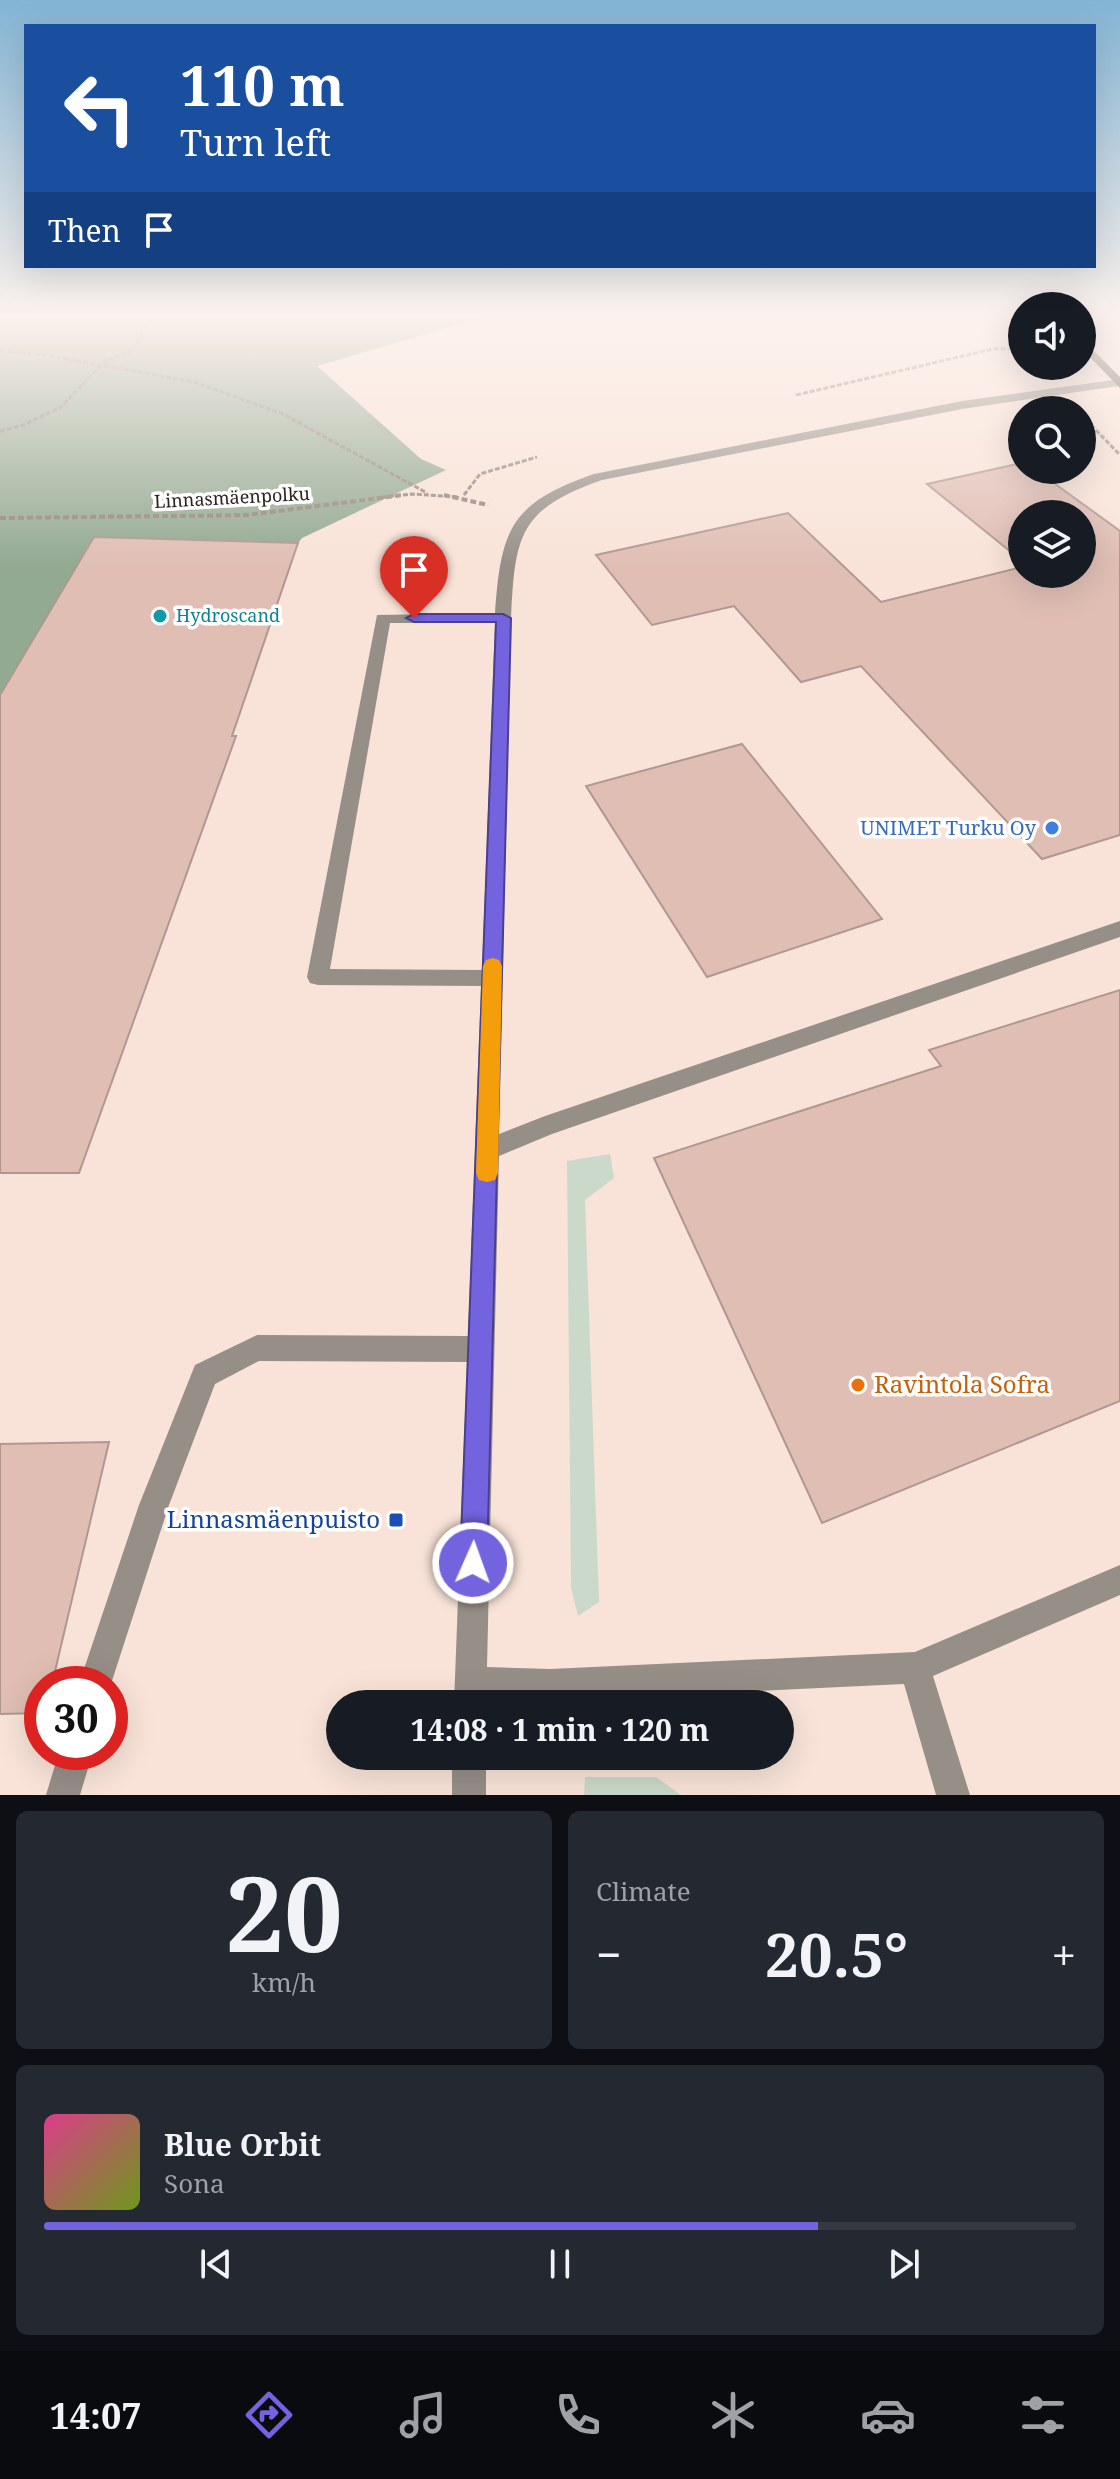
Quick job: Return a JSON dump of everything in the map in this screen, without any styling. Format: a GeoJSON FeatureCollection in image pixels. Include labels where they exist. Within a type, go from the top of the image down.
{"type":"FeatureCollection","features":[{"type":"Feature","properties":{"kind":"street"},"geometry":{"type":"LineString","coordinates":[[470,1690],[503,618],[509,544],[536,504],[578,483],[999,400]]}},
{"type":"Feature","properties":{"kind":"street"},"geometry":{"type":"LineString","coordinates":[[492,978],[318,977],[383,618],[503,618]]}},
{"type":"Feature","properties":{"kind":"street"},"geometry":{"type":"LineString","coordinates":[[488,1150],[545,1126],[1120,929]]}},
{"type":"Feature","properties":{"kind":"street"},"geometry":{"type":"LineString","coordinates":[[101,1666],[154,1505],[205,1375],[257,1348],[482,1349]]}},
{"type":"Feature","properties":{"kind":"street"},"geometry":{"type":"LineString","coordinates":[[500,1690],[915,1668],[1120,1580]]}},
{"type":"Feature","properties":{"kind":"street"},"geometry":{"type":"LineString","coordinates":[[915,1668],[953,1795]]}},
{"type":"Feature","properties":{"kind":"street"},"geometry":{"type":"LineString","coordinates":[[63,1795],[71,1770]]}},
{"type":"Feature","properties":{"kind":"street"},"geometry":{"type":"LineString","coordinates":[[469,1770],[469,1795]]}},
{"type":"Feature","properties":{"kind":"path"},"geometry":{"type":"LineString","coordinates":[[0,431],[23,425],[61,407],[68,400]]}},
{"type":"Feature","properties":{"kind":"path"},"geometry":{"type":"LineString","coordinates":[[243,400],[283,414],[428,494]]}},
{"type":"Feature","properties":{"kind":"path"},"geometry":{"type":"LineString","coordinates":[[1096,430],[1120,455]]}},
{"type":"Feature","properties":{"kind":"path","name":"Linnasmäenpolku"},"geometry":{"type":"LineString","coordinates":[[0,518],[282,512],[428,494],[464,495]]}},
{"type":"Feature","properties":{"kind":"green space"},"geometry":{"type":"Polygon","coordinates":[[[0,400],[355,400],[421,459],[446,470],[302,538],[298,543],[94,537],[0,695],[0,400]]]}},
{"type":"Feature","properties":{"kind":"green space"},"geometry":{"type":"Polygon","coordinates":[[[610,1154],[614,1178],[585,1200],[599,1602],[578,1616],[571,1587],[567,1161],[610,1154]]]}},
{"type":"Feature","properties":{"kind":"green space"},"geometry":{"type":"Polygon","coordinates":[[[585,1777],[656,1777],[681,1795],[584,1795],[585,1777]]]}},
{"type":"Feature","properties":{"kind":"building"},"geometry":{"type":"Polygon","coordinates":[[[1008,466],[1008,484],[1055,484],[1077,500],[1008,500],[1008,550],[927,484],[1008,466]]]}},
{"type":"Feature","properties":{"kind":"building"},"geometry":{"type":"Polygon","coordinates":[[[788,513],[881,602],[1008,570],[1008,588],[1096,588],[1096,514],[1120,531],[1120,835],[1042,859],[861,666],[801,682],[734,606],[652,625],[596,555],[788,513]]]}},
{"type":"Feature","properties":{"kind":"building"},"geometry":{"type":"Polygon","coordinates":[[[94,537],[298,543],[232,736],[236,736],[79,1173],[0,1173],[0,695],[94,537]]]}},
{"type":"Feature","properties":{"kind":"building"},"geometry":{"type":"Polygon","coordinates":[[[742,744],[882,919],[707,977],[586,786],[742,744]]]}},
{"type":"Feature","properties":{"kind":"building"},"geometry":{"type":"Polygon","coordinates":[[[1120,990],[1120,1401],[822,1523],[654,1158],[941,1066],[929,1050],[1120,990]]]}},
{"type":"Feature","properties":{"kind":"building"},"geometry":{"type":"Polygon","coordinates":[[[109,1442],[56,1666],[24,1666],[24,1713],[0,1714],[0,1444],[109,1442]]]}},
{"type":"Feature","properties":{"kind":"slow traffic"},"geometry":{"type":"LineString","coordinates":[[487,1173],[493,966]]}},
{"type":"Feature","properties":{"kind":"place","name":"Hydroscand"},"geometry":{"type":"Point","coordinates":[160,616]}},
{"type":"Feature","properties":{"kind":"place","name":"UNIMET Turku Oy"},"geometry":{"type":"Point","coordinates":[1052,828]}},
{"type":"Feature","properties":{"kind":"place","name":"Ravintola Sofra"},"geometry":{"type":"Point","coordinates":[858,1385]}},
{"type":"Feature","properties":{"kind":"place","name":"Linnasmäenpuisto"},"geometry":{"type":"Point","coordinates":[396,1520]}},
{"type":"Feature","properties":{"kind":"route"},"geometry":{"type":"LineString","coordinates":[[414,618],[503,618],[473,1563]]}}]}
